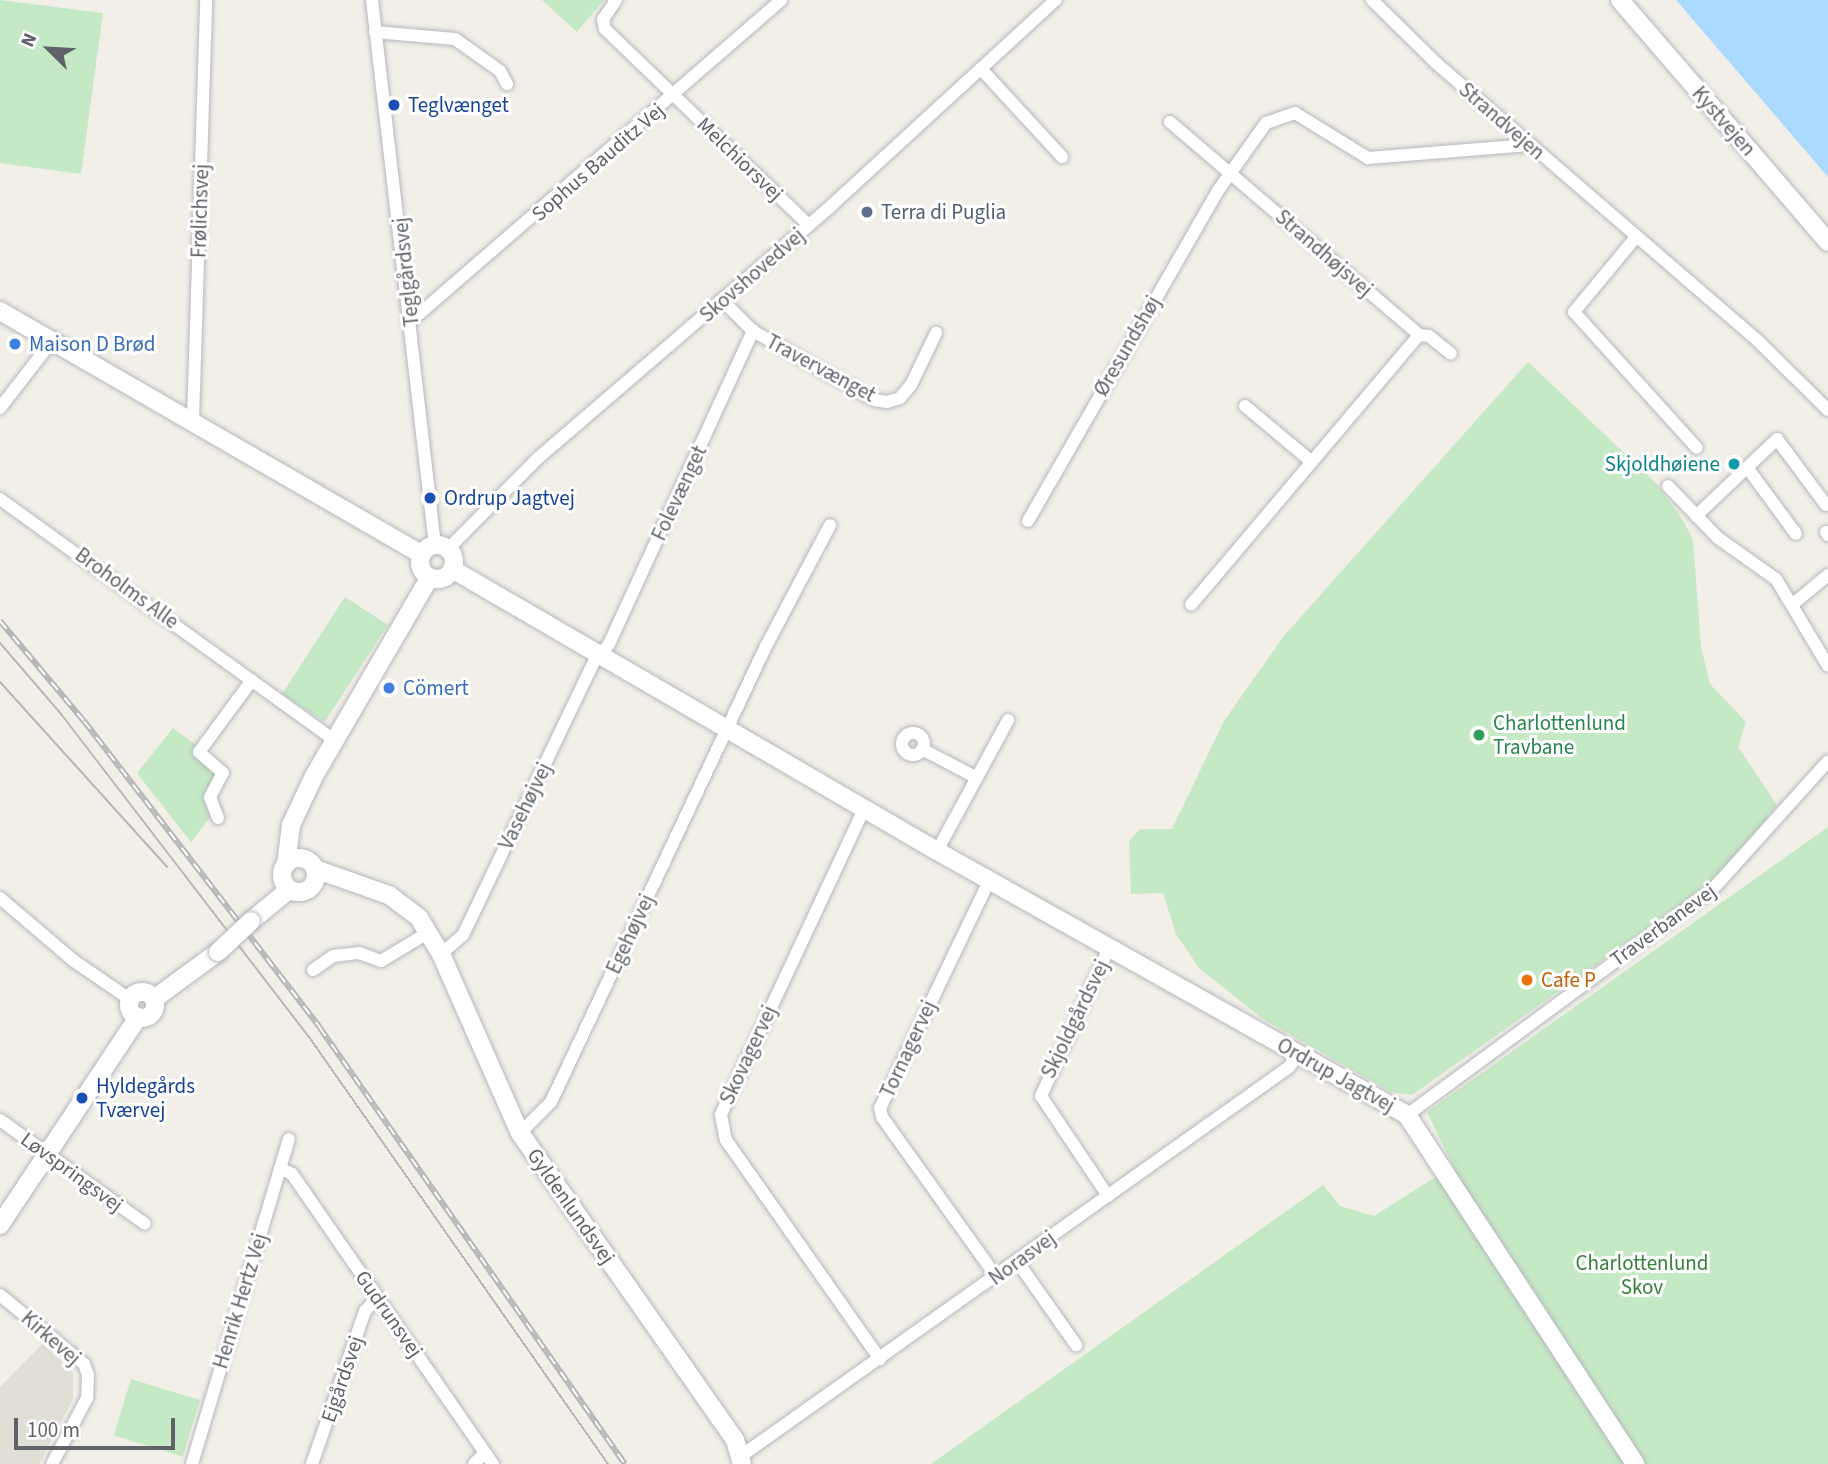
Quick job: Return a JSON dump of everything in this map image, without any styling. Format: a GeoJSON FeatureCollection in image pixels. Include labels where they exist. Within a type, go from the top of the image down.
{"type":"FeatureCollection","features":[{"type":"Feature","properties":{"kind":"street","name":"Frølichsvej"},"geometry":{"type":"LineString","coordinates":[[193,421],[206,0]]}},
{"type":"Feature","properties":{"kind":"street","name":"Teglgårdsvej"},"geometry":{"type":"LineString","coordinates":[[372,0],[412,320],[435,550]]}},
{"type":"Feature","properties":{"kind":"street","name":"Melchiorsvej"},"geometry":{"type":"LineString","coordinates":[[616,0],[603,19],[605,29],[809,225]]}},
{"type":"Feature","properties":{"kind":"street","name":"Sophus Bauditz Vej"},"geometry":{"type":"LineString","coordinates":[[412,320],[782,0]]}},
{"type":"Feature","properties":{"kind":"street","name":"Skovshovedvej"},"geometry":{"type":"LineString","coordinates":[[435,550],[983,71],[1056,0]]}},
{"type":"Feature","properties":{"kind":"street","name":"Strandvejen"},"geometry":{"type":"LineString","coordinates":[[1372,0],[1529,145],[1786,366],[1828,410]]}},
{"type":"Feature","properties":{"kind":"street","name":"Kystvejen"},"geometry":{"type":"LineString","coordinates":[[1620,0],[1828,242]]}},
{"type":"Feature","properties":{"kind":"street","name":"Kystvejen"},"geometry":{"type":"LineString","coordinates":[[1636,0],[1828,223]]}},
{"type":"Feature","properties":{"kind":"street"},"geometry":{"type":"LineString","coordinates":[[376,32],[455,39],[500,71],[507,84]]}},
{"type":"Feature","properties":{"kind":"street"},"geometry":{"type":"LineString","coordinates":[[983,71],[1062,157]]}},
{"type":"Feature","properties":{"kind":"street","name":"Øresundshøj"},"geometry":{"type":"LineString","coordinates":[[1028,521],[1230,172],[1266,122],[1295,113],[1368,158],[1529,145]]}},
{"type":"Feature","properties":{"kind":"street"},"geometry":{"type":"LineString","coordinates":[[1170,122],[1230,172]]}},
{"type":"Feature","properties":{"kind":"street","name":"Strandhøjsvej"},"geometry":{"type":"LineString","coordinates":[[1230,172],[1419,335],[1429,336],[1451,354]]}},
{"type":"Feature","properties":{"kind":"street"},"geometry":{"type":"LineString","coordinates":[[1636,237],[1574,312],[1697,449]]}},
{"type":"Feature","properties":{"kind":"street","name":"Travervænget"},"geometry":{"type":"LineString","coordinates":[[723,301],[753,331],[874,400],[887,402],[900,398],[911,385],[936,333]]}},
{"type":"Feature","properties":{"kind":"street"},"geometry":{"type":"LineString","coordinates":[[0,311],[193,421],[435,550],[452,569],[441,578],[430,577],[422,568],[435,550]]}},
{"type":"Feature","properties":{"kind":"street","name":"Folevænget"},"geometry":{"type":"LineString","coordinates":[[601,653],[753,331]]}},
{"type":"Feature","properties":{"kind":"street"},"geometry":{"type":"LineString","coordinates":[[1191,605],[1419,335]]}},
{"type":"Feature","properties":{"kind":"street"},"geometry":{"type":"LineString","coordinates":[[0,408],[52,341]]}},
{"type":"Feature","properties":{"kind":"street"},"geometry":{"type":"LineString","coordinates":[[1245,405],[1312,462]]}},
{"type":"Feature","properties":{"kind":"street"},"geometry":{"type":"LineString","coordinates":[[1696,516],[1749,470],[1777,439],[1826,505]]}},
{"type":"Feature","properties":{"kind":"street"},"geometry":{"type":"LineString","coordinates":[[1749,470],[1796,534]]}},
{"type":"Feature","properties":{"kind":"street"},"geometry":{"type":"LineString","coordinates":[[1668,486],[1718,538],[1753,558],[1793,604],[1828,666]]}},
{"type":"Feature","properties":{"kind":"street","name":"Broholms Alle"},"geometry":{"type":"LineString","coordinates":[[0,499],[334,740]]}},
{"type":"Feature","properties":{"kind":"street"},"geometry":{"type":"LineString","coordinates":[[729,727],[830,525]]}},
{"type":"Feature","properties":{"kind":"street","name":"Ordrup Jagtvej"},"geometry":{"type":"LineString","coordinates":[[452,569],[729,727],[989,881],[1407,1115],[1635,1464]]}},
{"type":"Feature","properties":{"kind":"street"},"geometry":{"type":"LineString","coordinates":[[1793,604],[1828,575]]}},
{"type":"Feature","properties":{"kind":"street"},"geometry":{"type":"LineString","coordinates":[[0,1225],[50,1156],[138,1017],[150,1015],[154,999],[218,952],[257,915],[290,873],[299,812],[334,740],[430,577]]}},
{"type":"Feature","properties":{"kind":"street","name":"Vasehøjvej"},"geometry":{"type":"LineString","coordinates":[[441,954],[463,936],[601,653]]}},
{"type":"Feature","properties":{"kind":"street"},"geometry":{"type":"LineString","coordinates":[[218,818],[210,797],[223,773],[199,751],[252,680]]}},
{"type":"Feature","properties":{"kind":"street"},"geometry":{"type":"LineString","coordinates":[[937,851],[1008,720]]}},
{"type":"Feature","properties":{"kind":"street","name":"Egehøjvej"},"geometry":{"type":"LineString","coordinates":[[520,1133],[551,1102],[729,727]]}},
{"type":"Feature","properties":{"kind":"street"},"geometry":{"type":"LineString","coordinates":[[922,749],[977,778]]}},
{"type":"Feature","properties":{"kind":"street","name":"Traverbanevej"},"geometry":{"type":"LineString","coordinates":[[1407,1115],[1712,890],[1828,761]]}},
{"type":"Feature","properties":{"kind":"street","name":"Skovagervej"},"geometry":{"type":"LineString","coordinates":[[865,807],[721,1115],[726,1140],[880,1359]]}},
{"type":"Feature","properties":{"kind":"street"},"geometry":{"type":"LineString","coordinates":[[290,873],[305,890],[315,875]]}},
{"type":"Feature","properties":{"kind":"street","name":"Gyldenlundsvej"},"geometry":{"type":"LineString","coordinates":[[290,873],[348,880],[406,905],[429,932],[520,1133],[741,1460]]}},
{"type":"Feature","properties":{"kind":"street","name":"Tornagervej"},"geometry":{"type":"LineString","coordinates":[[989,881],[880,1108],[881,1117],[996,1276]]}},
{"type":"Feature","properties":{"kind":"street"},"geometry":{"type":"LineString","coordinates":[[0,898],[74,961],[131,1000],[138,1017]]}},
{"type":"Feature","properties":{"kind":"street"},"geometry":{"type":"LineString","coordinates":[[313,970],[333,956],[359,953],[381,961],[429,932]]}},
{"type":"Feature","properties":{"kind":"street","name":"Skjoldgårdsvej"},"geometry":{"type":"LineString","coordinates":[[1108,1196],[1041,1096],[1109,948]]}},
{"type":"Feature","properties":{"kind":"street"},"geometry":{"type":"LineString","coordinates":[[131,1000],[142,992],[154,999]]}},
{"type":"Feature","properties":{"kind":"street","name":"Norasvej"},"geometry":{"type":"LineString","coordinates":[[741,1460],[1289,1067],[1298,1054]]}},
{"type":"Feature","properties":{"kind":"street","name":"Løvspringsvej"},"geometry":{"type":"LineString","coordinates":[[0,1120],[145,1224]]}},
{"type":"Feature","properties":{"kind":"street","name":"Henrik Hertz Vej"},"geometry":{"type":"LineString","coordinates":[[192,1464],[289,1139]]}},
{"type":"Feature","properties":{"kind":"street","name":"Gudrunsvej"},"geometry":{"type":"LineString","coordinates":[[280,1168],[292,1174],[493,1464]]}},
{"type":"Feature","properties":{"kind":"street"},"geometry":{"type":"LineString","coordinates":[[1017,1261],[1076,1345]]}},
{"type":"Feature","properties":{"kind":"street","name":"Kirkevej"},"geometry":{"type":"LineString","coordinates":[[0,1295],[84,1364],[89,1375],[87,1398],[52,1464]]}},
{"type":"Feature","properties":{"kind":"street","name":"Ejgårdsvej"},"geometry":{"type":"LineString","coordinates":[[312,1464],[365,1311],[378,1297]]}},
{"type":"Feature","properties":{"kind":"street"},"geometry":{"type":"LineString","coordinates":[[474,1464],[485,1452]]}},
{"type":"Feature","properties":{"kind":"shaded area"},"geometry":{"type":"Polygon","coordinates":[[[43,1343],[73,1373],[73,1399],[39,1464],[0,1464],[0,1387],[43,1343]]]}},
{"type":"Feature","properties":{"kind":"green space"},"geometry":{"type":"Polygon","coordinates":[[[0,0],[103,13],[81,174],[0,163],[0,0]]]}},
{"type":"Feature","properties":{"kind":"green space"},"geometry":{"type":"Polygon","coordinates":[[[542,0],[604,0],[577,32],[542,0]]]}},
{"type":"Feature","properties":{"kind":"green space","name":"Charlottenlund Travbane"},"geometry":{"type":"Polygon","coordinates":[[[1528,362],[1657,484],[1684,522],[1693,540],[1701,647],[1710,684],[1746,722],[1738,747],[1777,805],[1730,865],[1686,901],[1412,1095],[1391,1092],[1263,1019],[1199,968],[1176,934],[1163,893],[1131,894],[1129,841],[1140,829],[1172,829],[1224,721],[1283,637],[1528,362]]]}},
{"type":"Feature","properties":{"kind":"green space"},"geometry":{"type":"Polygon","coordinates":[[[345,597],[388,625],[325,722],[282,694],[345,597]]]}},
{"type":"Feature","properties":{"kind":"green space"},"geometry":{"type":"Polygon","coordinates":[[[173,728],[230,770],[210,799],[219,806],[191,842],[137,773],[173,728]]]}},
{"type":"Feature","properties":{"kind":"green space","name":"Charlottenlund Skov"},"geometry":{"type":"Polygon","coordinates":[[[1828,827],[1828,1464],[931,1464],[1323,1185],[1340,1206],[1374,1216],[1453,1166],[1427,1112],[1828,827]]]}},
{"type":"Feature","properties":{"kind":"green space"},"geometry":{"type":"Polygon","coordinates":[[[131,1379],[200,1400],[183,1456],[114,1435],[131,1379]]]}},
{"type":"Feature","properties":{"kind":"water"},"geometry":{"type":"Polygon","coordinates":[[[1676,0],[1828,0],[1828,177],[1676,0]]]}},
{"type":"Feature","properties":{"kind":"tram line"},"geometry":{"type":"LineString","coordinates":[[0,643],[61,714],[309,1037],[608,1464]]}},
{"type":"Feature","properties":{"kind":"tram line"},"geometry":{"type":"LineString","coordinates":[[0,682],[167,867]]}},
{"type":"Feature","properties":{"kind":"railway"},"geometry":{"type":"LineString","coordinates":[[0,621],[84,721],[320,1028],[625,1464]]}},
{"type":"Feature","properties":{"kind":"place","name":"Teglvænget"},"geometry":{"type":"Point","coordinates":[394,105]}},
{"type":"Feature","properties":{"kind":"place","name":"Terra di Puglia"},"geometry":{"type":"Point","coordinates":[867,212]}},
{"type":"Feature","properties":{"kind":"place","name":"Maison D Brød"},"geometry":{"type":"Point","coordinates":[15,344]}},
{"type":"Feature","properties":{"kind":"place","name":"Skjoldhøiene"},"geometry":{"type":"Point","coordinates":[1734,464]}},
{"type":"Feature","properties":{"kind":"place","name":"Ordrup Jagtvej"},"geometry":{"type":"Point","coordinates":[430,498]}},
{"type":"Feature","properties":{"kind":"place","name":"Cömert"},"geometry":{"type":"Point","coordinates":[389,688]}},
{"type":"Feature","properties":{"kind":"place","name":"Charlottenlund Travbane"},"geometry":{"type":"Point","coordinates":[1479,735]}},
{"type":"Feature","properties":{"kind":"place","name":"Cafe P"},"geometry":{"type":"Point","coordinates":[1527,980]}},
{"type":"Feature","properties":{"kind":"place","name":"Hyldegårds Tværvej"},"geometry":{"type":"Point","coordinates":[82,1098]}}]}
